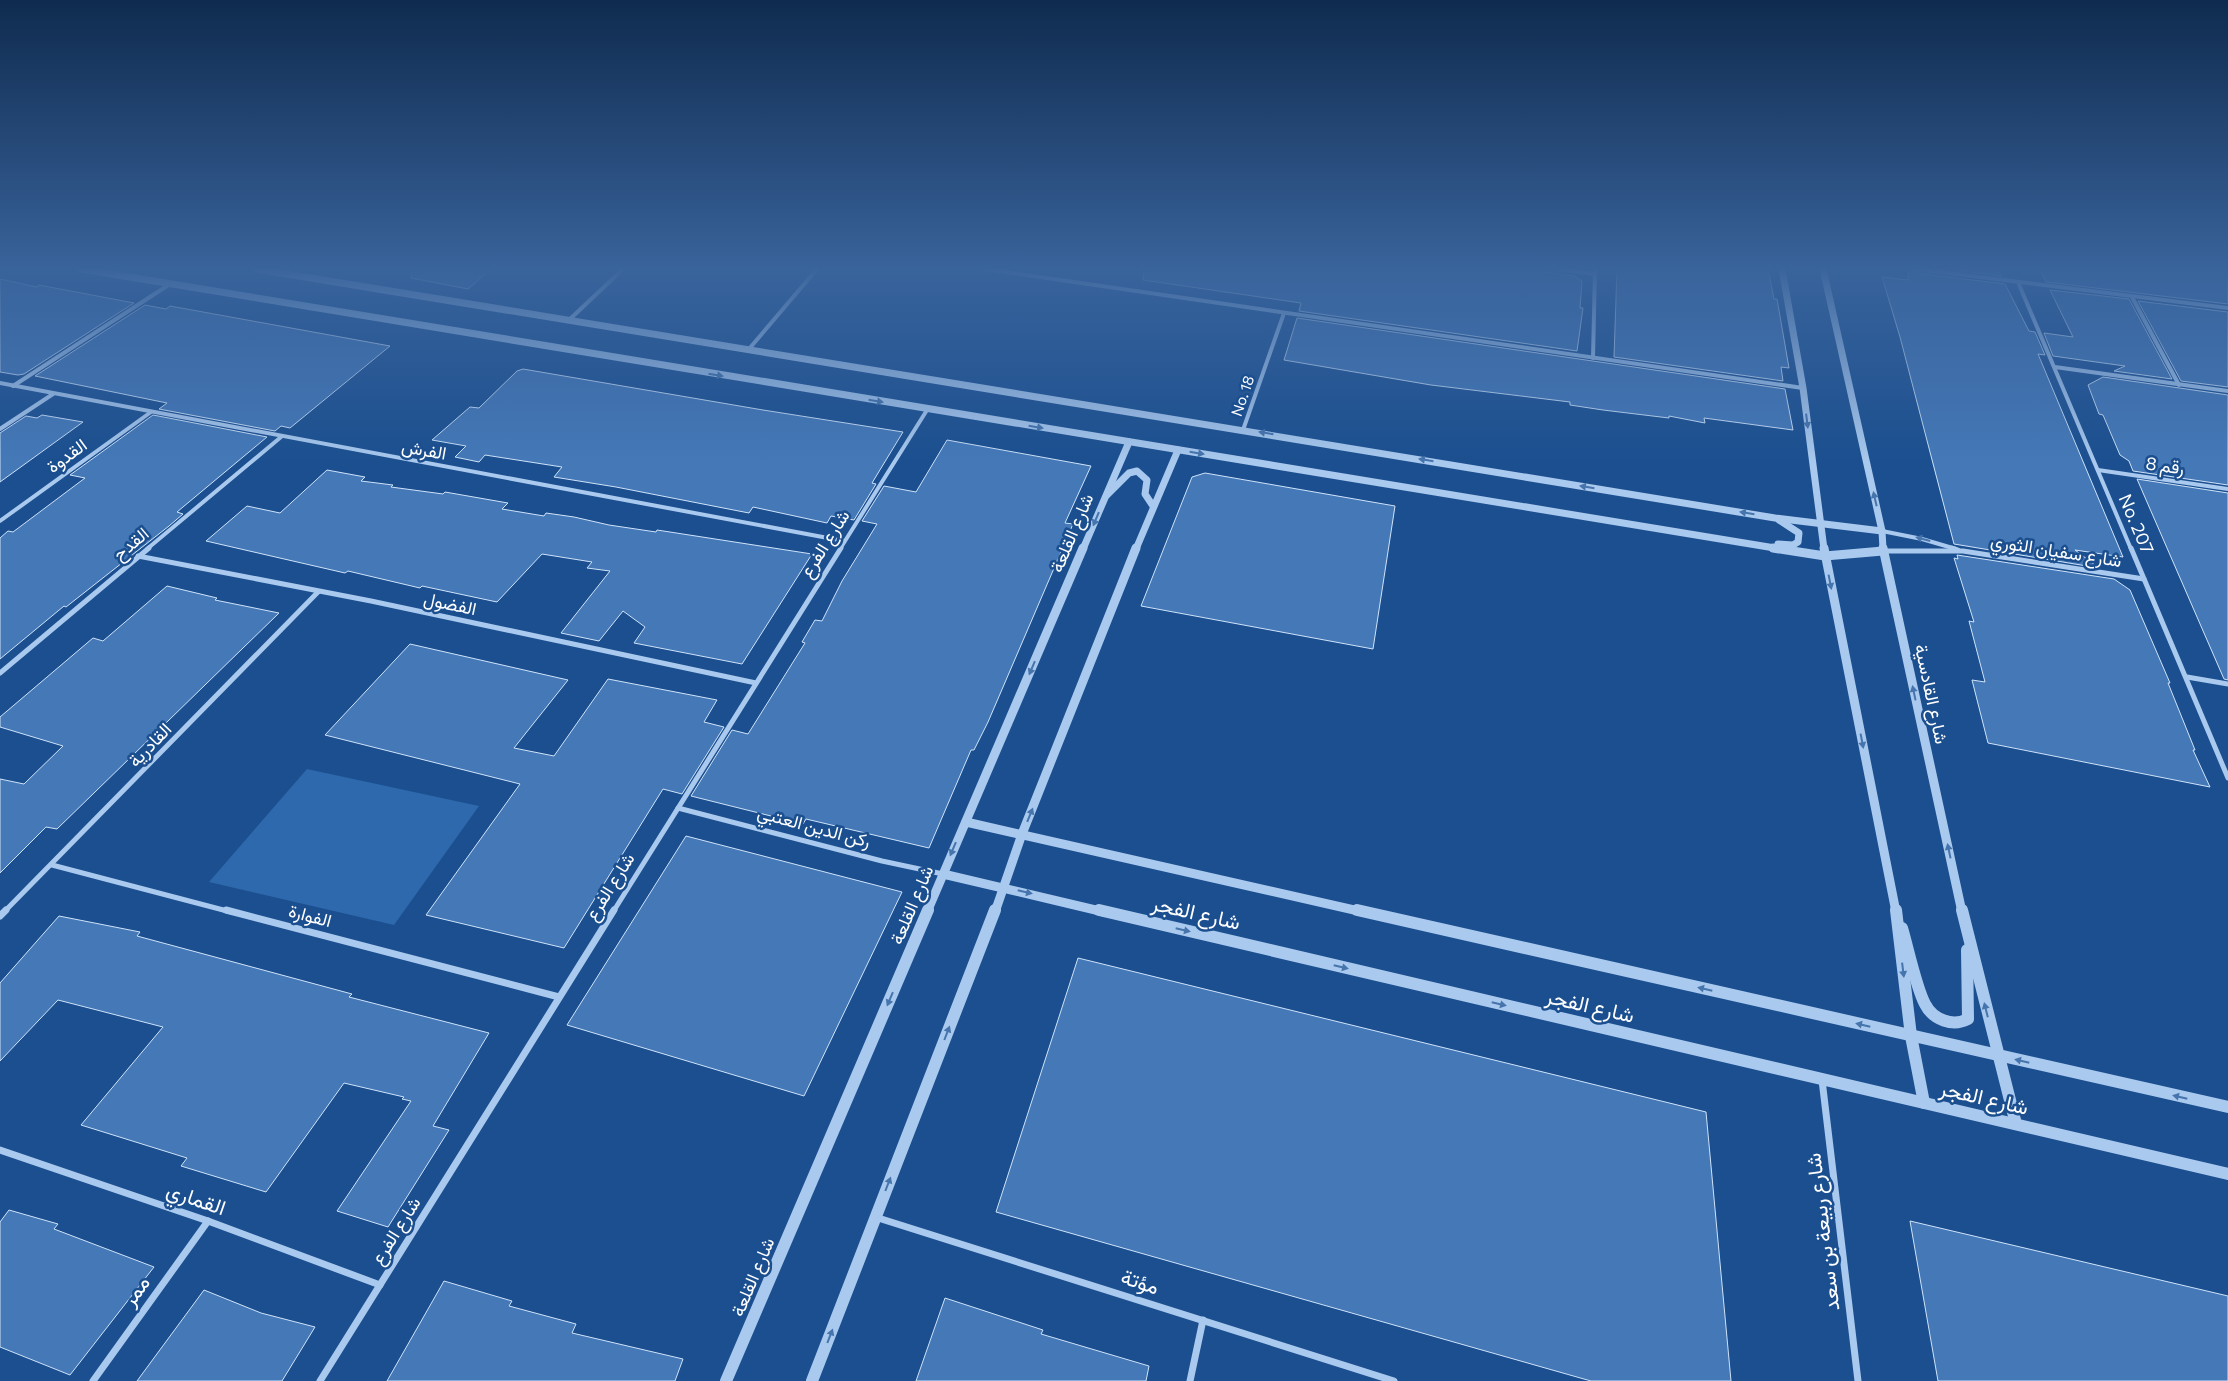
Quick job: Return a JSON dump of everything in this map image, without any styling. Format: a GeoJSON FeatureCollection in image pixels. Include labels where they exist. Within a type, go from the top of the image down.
{"type":"FeatureCollection","features":[{"type":"Feature","properties":{"kind":"street"},"geometry":{"type":"LineString","coordinates":[[13,386],[94,333]]}},
{"type":"Feature","properties":{"kind":"street"},"geometry":{"type":"LineString","coordinates":[[467,333],[1733,542],[1825,556],[1883,551]]}},
{"type":"Feature","properties":{"kind":"street"},"geometry":{"type":"LineString","coordinates":[[650,333],[1775,518],[1882,531]]}},
{"type":"Feature","properties":{"kind":"street"},"geometry":{"type":"LineString","coordinates":[[750,350],[764,333]]}},
{"type":"Feature","properties":{"kind":"street","name":"No. 18"},"geometry":{"type":"LineString","coordinates":[[1243,430],[1277,333]]}},
{"type":"Feature","properties":{"kind":"street"},"geometry":{"type":"LineString","coordinates":[[1424,333],[1803,388]]}},
{"type":"Feature","properties":{"kind":"street"},"geometry":{"type":"LineString","coordinates":[[1593,358],[1594,333]]}},
{"type":"Feature","properties":{"kind":"street"},"geometry":{"type":"LineString","coordinates":[[1793,333],[1803,388],[1819,522],[1896,912],[1911,1036],[1924,1103]]}},
{"type":"Feature","properties":{"kind":"street","name":"شارع القادسية"},"geometry":{"type":"LineString","coordinates":[[1838,333],[1882,531],[1883,551],[1967,932],[2016,1124]]}},
{"type":"Feature","properties":{"kind":"street","name":"No. 207"},"geometry":{"type":"LineString","coordinates":[[2040,333],[2228,778]]}},
{"type":"Feature","properties":{"kind":"street"},"geometry":{"type":"LineString","coordinates":[[2152,333],[2179,384]]}},
{"type":"Feature","properties":{"kind":"street"},"geometry":{"type":"LineString","coordinates":[[2055,367],[2228,391]]}},
{"type":"Feature","properties":{"kind":"street","name":"الفرش"},"geometry":{"type":"LineString","coordinates":[[0,384],[844,541]]}},
{"type":"Feature","properties":{"kind":"street"},"geometry":{"type":"LineString","coordinates":[[0,429],[54,393]]}},
{"type":"Feature","properties":{"kind":"street","name":"شارع الفرع"},"geometry":{"type":"LineString","coordinates":[[320,1381],[926,410]]}},
{"type":"Feature","properties":{"kind":"street","name":"القدوة"},"geometry":{"type":"LineString","coordinates":[[0,521],[151,412]]}},
{"type":"Feature","properties":{"kind":"street","name":"القدح"},"geometry":{"type":"LineString","coordinates":[[0,673],[281,437]]}},
{"type":"Feature","properties":{"kind":"street","name":"شارع القلعة"},"geometry":{"type":"LineString","coordinates":[[726,1381],[1129,442]]}},
{"type":"Feature","properties":{"kind":"street"},"geometry":{"type":"LineString","coordinates":[[812,1381],[1004,888],[1022,834],[1153,506],[1178,450]]}},
{"type":"Feature","properties":{"kind":"street","name":"رقم 8"},"geometry":{"type":"LineString","coordinates":[[2098,470],[2228,489]]}},
{"type":"Feature","properties":{"kind":"street"},"geometry":{"type":"LineString","coordinates":[[1106,496],[1129,473],[1137,471],[1147,480],[1144,485],[1145,495],[1153,506]]}},
{"type":"Feature","properties":{"kind":"street"},"geometry":{"type":"LineString","coordinates":[[1733,542],[1793,545],[1798,542],[1799,533],[1794,528],[1775,518]]}},
{"type":"Feature","properties":{"kind":"street","name":"شارع سفيان الثوري"},"geometry":{"type":"LineString","coordinates":[[1882,531],[1922,539],[1963,551],[2144,579]]}},
{"type":"Feature","properties":{"kind":"street","name":"شارع سفيان الثوري"},"geometry":{"type":"LineString","coordinates":[[1883,551],[1963,551]]}},
{"type":"Feature","properties":{"kind":"street","name":"الفضول"},"geometry":{"type":"LineString","coordinates":[[138,556],[756,683]]}},
{"type":"Feature","properties":{"kind":"street","name":"القادرية"},"geometry":{"type":"LineString","coordinates":[[0,916],[318,592]]}},
{"type":"Feature","properties":{"kind":"street"},"geometry":{"type":"LineString","coordinates":[[2187,677],[2228,684]]}},
{"type":"Feature","properties":{"kind":"street","name":"ركن الدين العتبي"},"geometry":{"type":"LineString","coordinates":[[678,808],[882,861],[943,874]]}},
{"type":"Feature","properties":{"kind":"street","name":"شارع الفجر"},"geometry":{"type":"LineString","coordinates":[[966,822],[2228,1107]]}},
{"type":"Feature","properties":{"kind":"street","name":"الفوارة"},"geometry":{"type":"LineString","coordinates":[[52,865],[560,997]]}},
{"type":"Feature","properties":{"kind":"street","name":"شارع الفجر"},"geometry":{"type":"LineString","coordinates":[[943,874],[2228,1174]]}},
{"type":"Feature","properties":{"kind":"street"},"geometry":{"type":"LineString","coordinates":[[1896,912],[1925,1004],[1935,1016],[1959,1024],[1968,1019],[1967,932]]}},
{"type":"Feature","properties":{"kind":"street","name":"شارع ربيعة بن سعد"},"geometry":{"type":"LineString","coordinates":[[1822,1079],[1858,1381]]}},
{"type":"Feature","properties":{"kind":"street","name":"القماري"},"geometry":{"type":"LineString","coordinates":[[0,1150],[208,1221],[380,1285]]}},
{"type":"Feature","properties":{"kind":"street","name":"مؤتة"},"geometry":{"type":"LineString","coordinates":[[875,1217],[1394,1381]]}},
{"type":"Feature","properties":{"kind":"street","name":"ممر"},"geometry":{"type":"LineString","coordinates":[[93,1381],[208,1221]]}},
{"type":"Feature","properties":{"kind":"street"},"geometry":{"type":"LineString","coordinates":[[1190,1381],[1203,1320]]}},
{"type":"Feature","properties":{"kind":"shaded area"},"geometry":{"type":"Polygon","coordinates":[[[307,769],[479,806],[394,925],[209,882],[307,769]]]}},
{"type":"Feature","properties":{"kind":"building"},"geometry":{"type":"Polygon","coordinates":[[[0,333],[87,333],[24,374],[0,372],[0,333]]]}},
{"type":"Feature","properties":{"kind":"building"},"geometry":{"type":"Polygon","coordinates":[[[101,333],[321,333],[390,346],[290,428],[281,426],[275,431],[159,409],[167,403],[35,376],[101,333]]]}},
{"type":"Feature","properties":{"kind":"building"},"geometry":{"type":"Polygon","coordinates":[[[1292,333],[1403,333],[1785,389],[1793,430],[1704,418],[1705,423],[1669,416],[1669,418],[1603,410],[1570,405],[1570,402],[1431,385],[1284,360],[1292,333]]]}},
{"type":"Feature","properties":{"kind":"building"},"geometry":{"type":"Polygon","coordinates":[[[1455,333],[1579,333],[1577,351],[1455,333]]]}},
{"type":"Feature","properties":{"kind":"building"},"geometry":{"type":"Polygon","coordinates":[[[1615,333],[1783,333],[1789,368],[1781,367],[1783,381],[1614,357],[1615,333]]]}},
{"type":"Feature","properties":{"kind":"building"},"geometry":{"type":"Polygon","coordinates":[[[1899,333],[2036,333],[2045,355],[2038,354],[2123,557],[2075,550],[2099,568],[1954,544],[1899,333]]]}},
{"type":"Feature","properties":{"kind":"building"},"geometry":{"type":"Polygon","coordinates":[[[2044,333],[2073,337],[2071,333],[2148,333],[2172,379],[2114,371],[2125,366],[2053,356],[2044,333]]]}},
{"type":"Feature","properties":{"kind":"building"},"geometry":{"type":"Polygon","coordinates":[[[2155,333],[2228,333],[2228,387],[2181,381],[2155,333]]]}},
{"type":"Feature","properties":{"kind":"building"},"geometry":{"type":"Polygon","coordinates":[[[523,369],[903,432],[872,483],[876,484],[854,520],[831,516],[827,523],[753,507],[749,513],[554,477],[562,467],[485,455],[479,462],[455,457],[466,446],[432,440],[470,407],[479,408],[517,371],[523,369]]]}},
{"type":"Feature","properties":{"kind":"building"},"geometry":{"type":"Polygon","coordinates":[[[2103,377],[2228,395],[2228,485],[2133,471],[2129,461],[2120,455],[2103,415],[2099,414],[2088,385],[2103,377]]]}},
{"type":"Feature","properties":{"kind":"building"},"geometry":{"type":"Polygon","coordinates":[[[42,415],[83,422],[0,482],[0,433],[26,416],[37,418],[42,415]]]}},
{"type":"Feature","properties":{"kind":"building"},"geometry":{"type":"Polygon","coordinates":[[[153,415],[267,437],[177,512],[183,514],[169,526],[66,607],[64,606],[0,659],[0,538],[8,531],[13,532],[85,478],[70,475],[153,415]]]}},
{"type":"Feature","properties":{"kind":"building"},"geometry":{"type":"Polygon","coordinates":[[[947,440],[1091,466],[1065,523],[1073,524],[988,722],[974,750],[971,750],[929,848],[806,819],[803,824],[691,796],[732,730],[748,734],[805,643],[802,642],[815,620],[822,621],[842,581],[877,524],[862,521],[884,486],[916,492],[947,440]]]}},
{"type":"Feature","properties":{"kind":"building"},"geometry":{"type":"Polygon","coordinates":[[[327,470],[365,477],[361,481],[393,485],[391,487],[443,494],[445,492],[508,503],[502,509],[544,516],[546,513],[574,517],[609,525],[656,532],[657,530],[812,554],[742,664],[634,643],[645,627],[623,611],[599,641],[561,633],[610,571],[587,568],[592,562],[542,554],[497,602],[422,586],[420,588],[348,571],[345,573],[206,541],[247,506],[280,513],[327,470]]]}},
{"type":"Feature","properties":{"kind":"building"},"geometry":{"type":"Polygon","coordinates":[[[1205,473],[1395,506],[1373,649],[1141,606],[1192,477],[1205,473]]]}},
{"type":"Feature","properties":{"kind":"building"},"geometry":{"type":"Polygon","coordinates":[[[2137,479],[2228,493],[2228,680],[2224,679],[2137,479]]]}},
{"type":"Feature","properties":{"kind":"building"},"geometry":{"type":"Polygon","coordinates":[[[1957,555],[2114,579],[2130,590],[2170,683],[2168,683],[2195,750],[2193,750],[2210,787],[1988,743],[1972,680],[1985,682],[1969,621],[1974,622],[1954,558],[1958,559],[1957,555]]]}},
{"type":"Feature","properties":{"kind":"building"},"geometry":{"type":"Polygon","coordinates":[[[167,586],[217,598],[215,600],[279,613],[57,829],[46,827],[0,873],[0,779],[24,784],[63,746],[0,727],[0,717],[93,638],[103,641],[167,586]]]}},
{"type":"Feature","properties":{"kind":"building"},"geometry":{"type":"Polygon","coordinates":[[[410,644],[568,680],[514,748],[554,756],[608,679],[717,700],[704,722],[724,727],[682,794],[663,789],[564,948],[426,915],[520,784],[325,735],[410,644]]]}},
{"type":"Feature","properties":{"kind":"building"},"geometry":{"type":"Polygon","coordinates":[[[686,836],[902,892],[804,1096],[567,1025],[686,836]]]}},
{"type":"Feature","properties":{"kind":"building"},"geometry":{"type":"Polygon","coordinates":[[[59,916],[140,932],[137,936],[352,994],[349,997],[489,1033],[433,1126],[449,1130],[388,1227],[337,1211],[411,1101],[402,1099],[404,1097],[344,1083],[266,1192],[181,1166],[187,1158],[81,1125],[163,1027],[58,1000],[0,1061],[0,983],[59,916]]]}},
{"type":"Feature","properties":{"kind":"building"},"geometry":{"type":"Polygon","coordinates":[[[1078,958],[1706,1112],[1731,1381],[1591,1381],[996,1212],[1078,958]]]}},
{"type":"Feature","properties":{"kind":"building"},"geometry":{"type":"Polygon","coordinates":[[[9,1210],[58,1224],[54,1229],[154,1267],[70,1375],[0,1347],[0,1222],[9,1210]]]}},
{"type":"Feature","properties":{"kind":"building"},"geometry":{"type":"Polygon","coordinates":[[[1910,1221],[2228,1296],[2228,1381],[1938,1381],[1910,1221]]]}},
{"type":"Feature","properties":{"kind":"building"},"geometry":{"type":"Polygon","coordinates":[[[444,1281],[512,1301],[509,1306],[576,1324],[572,1333],[683,1359],[675,1381],[387,1381],[444,1281]]]}},
{"type":"Feature","properties":{"kind":"building"},"geometry":{"type":"Polygon","coordinates":[[[204,1290],[261,1313],[315,1327],[282,1381],[137,1381],[204,1290]]]}},
{"type":"Feature","properties":{"kind":"building"},"geometry":{"type":"Polygon","coordinates":[[[945,1298],[1043,1330],[1041,1334],[1149,1366],[1146,1381],[916,1381],[945,1298]]]}}]}
